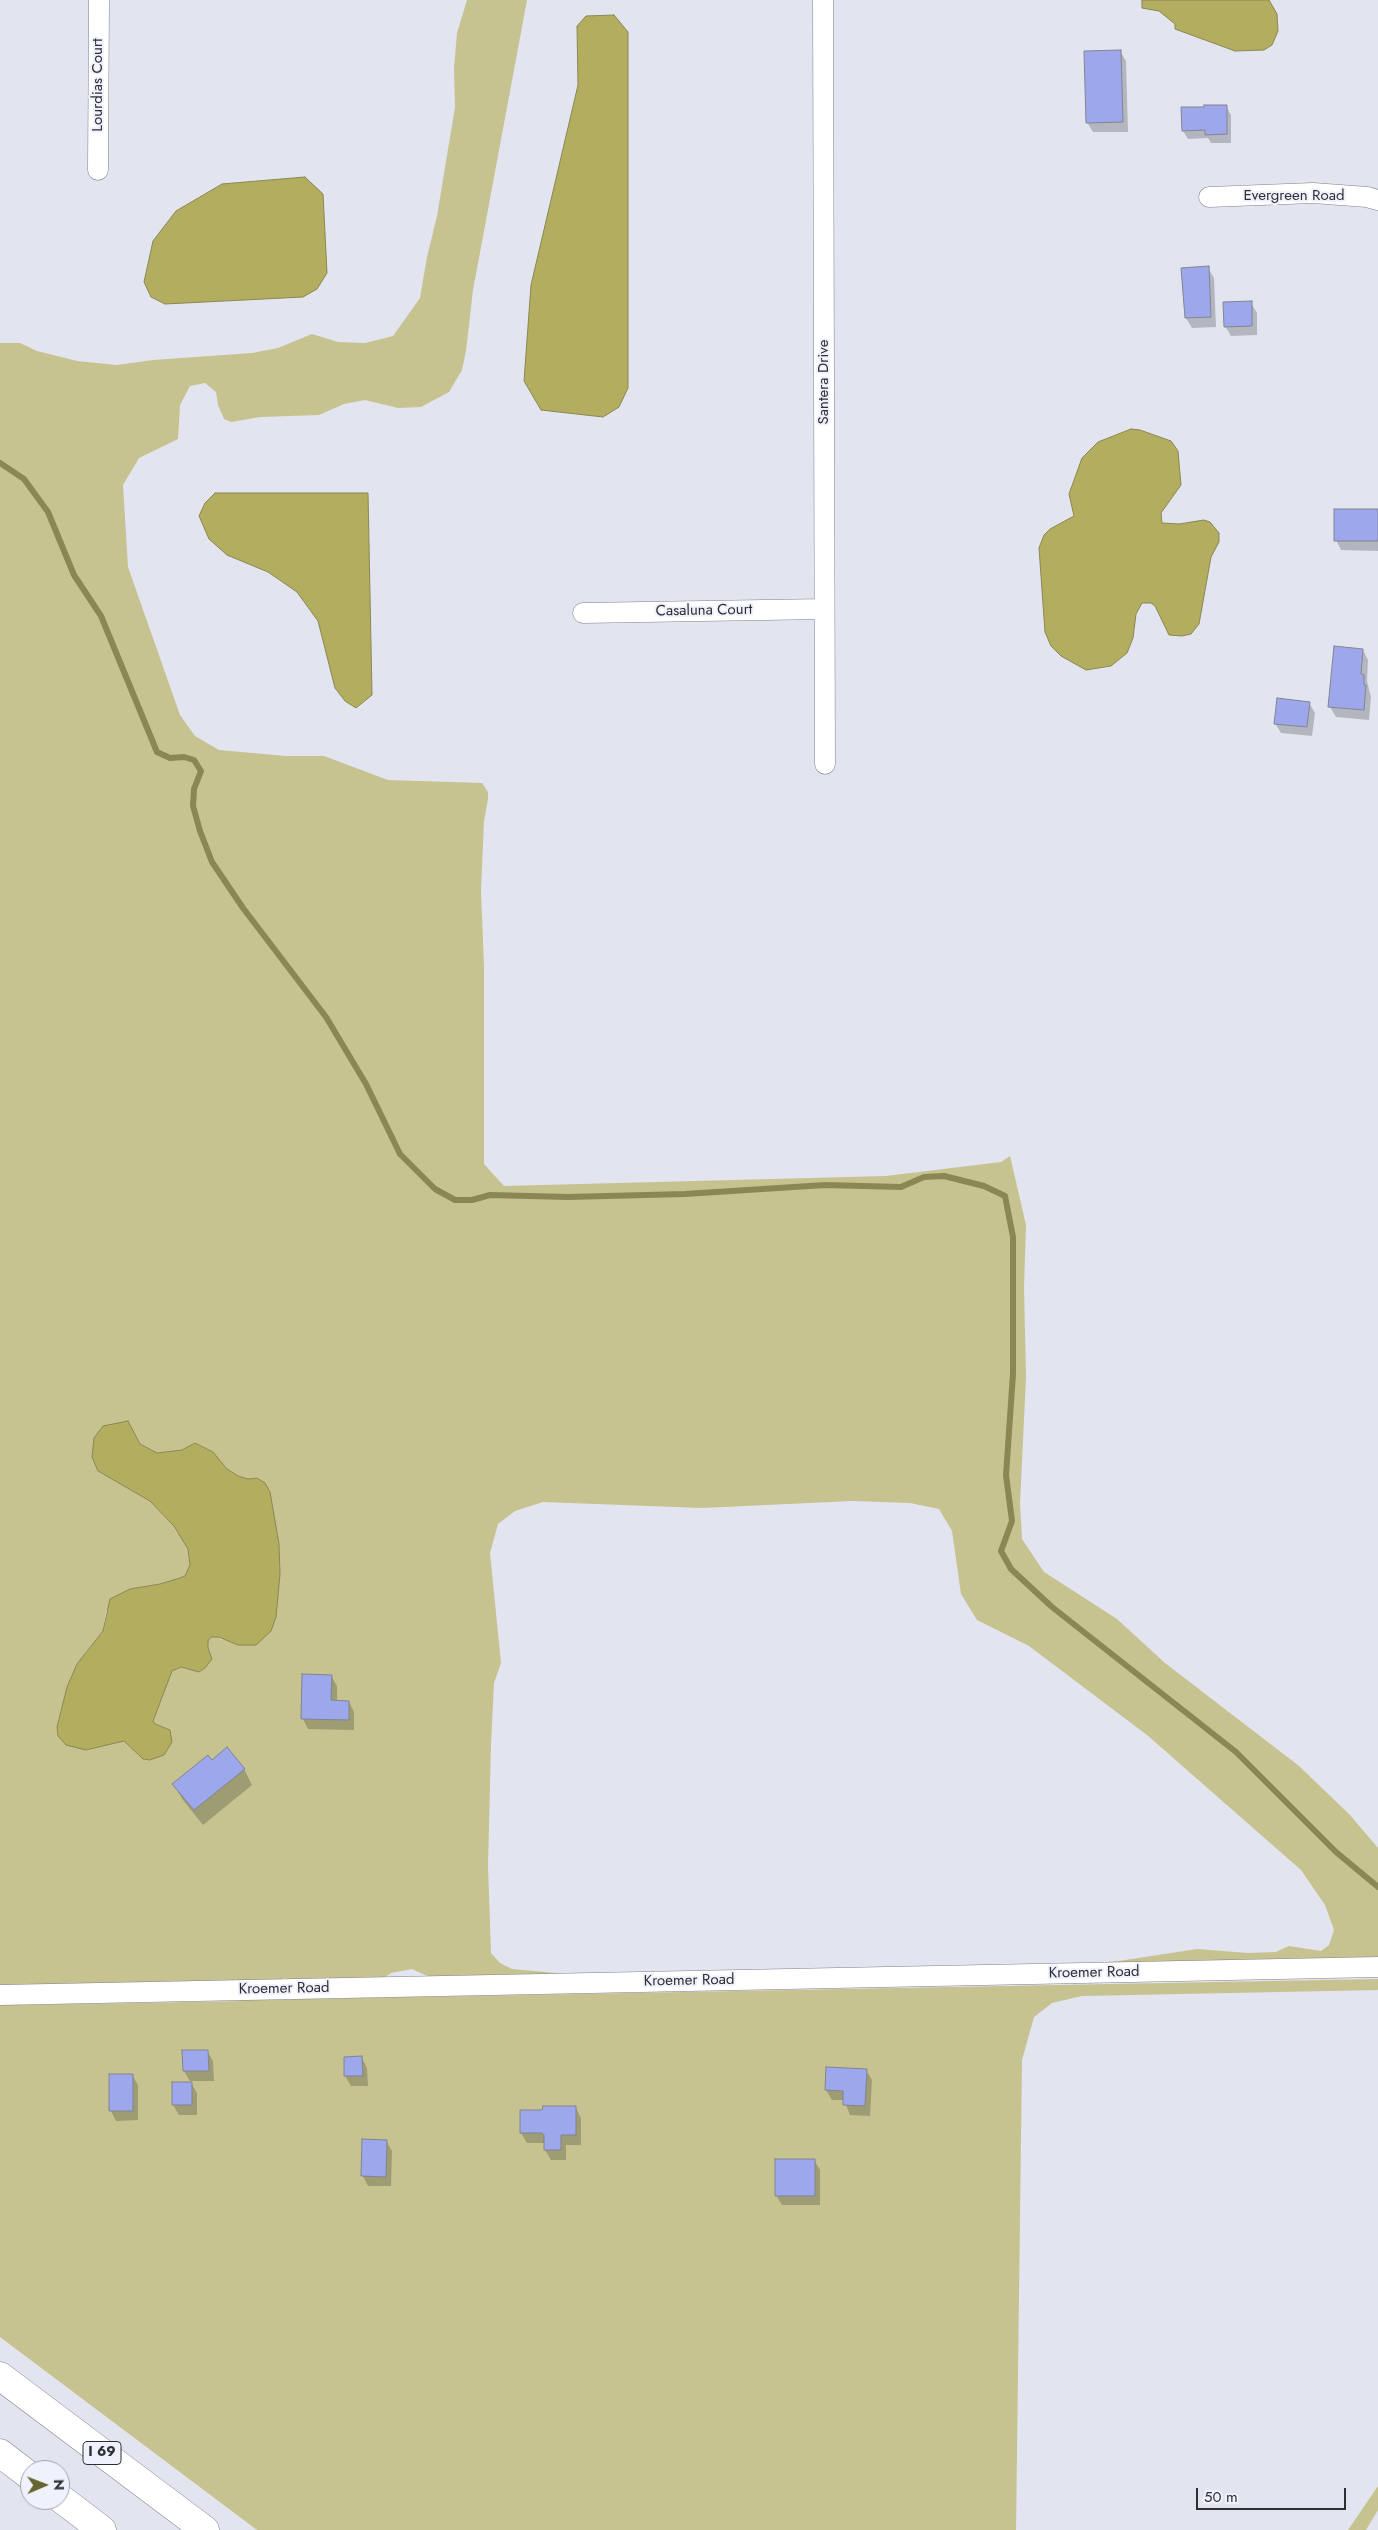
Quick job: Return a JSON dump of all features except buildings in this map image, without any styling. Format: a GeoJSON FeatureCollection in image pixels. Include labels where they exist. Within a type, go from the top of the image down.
{"type":"FeatureCollection","features":[{"type":"Feature","properties":{"kind":"highway","name":"I 69"},"geometry":{"type":"LineString","coordinates":[[0,2376],[205,2530]]}},
{"type":"Feature","properties":{"kind":"highway"},"geometry":{"type":"LineString","coordinates":[[0,2453],[20,2468]]}},
{"type":"Feature","properties":{"kind":"highway"},"geometry":{"type":"LineString","coordinates":[[70,2506],[102,2530]]}},
{"type":"Feature","properties":{"kind":"street","name":"Lourdias Court"},"geometry":{"type":"LineString","coordinates":[[98,170],[99,0]]}},
{"type":"Feature","properties":{"kind":"street","name":"Santera Drive"},"geometry":{"type":"LineString","coordinates":[[823,0],[825,764]]}},
{"type":"Feature","properties":{"kind":"street","name":"Evergreen Road"},"geometry":{"type":"LineString","coordinates":[[1209,197],[1313,193],[1368,197],[1378,200]]}},
{"type":"Feature","properties":{"kind":"street","name":"Casaluna Court"},"geometry":{"type":"LineString","coordinates":[[583,613],[824,609]]}},
{"type":"Feature","properties":{"kind":"street","name":"Kroemer Road"},"geometry":{"type":"LineString","coordinates":[[0,1995],[1378,1967]]}},
{"type":"Feature","properties":{"kind":"shaded area"},"geometry":{"type":"Polygon","coordinates":[[[467,0],[527,0],[473,290],[466,351],[462,370],[449,392],[421,407],[398,408],[365,400],[344,404],[319,415],[260,417],[231,422],[224,419],[218,405],[216,392],[205,383],[190,386],[180,405],[178,439],[139,458],[123,485],[128,567],[180,715],[195,736],[219,750],[286,756],[324,756],[388,780],[482,783],[488,792],[484,821],[481,891],[484,967],[484,1164],[504,1186],[886,1176],[1001,1162],[1010,1156],[1026,1225],[1024,1287],[1026,1377],[1020,1504],[1022,1539],[1044,1572],[1117,1619],[1165,1663],[1299,1766],[1350,1815],[1378,1848],[1378,1958],[1080,1964],[1119,1961],[1197,1949],[1248,1953],[1276,1952],[1289,1946],[1321,1951],[1329,1945],[1334,1930],[1325,1905],[1301,1870],[1147,1735],[1029,1646],[977,1620],[961,1594],[952,1531],[939,1509],[910,1503],[852,1501],[702,1508],[543,1502],[515,1511],[498,1524],[490,1553],[501,1663],[494,1683],[491,1744],[488,1866],[491,1953],[500,1963],[512,1969],[556,1973],[665,1974],[432,1978],[412,1969],[391,1973],[379,1981],[300,1981],[284,1978],[273,1983],[255,2000],[1378,1979],[1378,1990],[1082,1996],[1052,2003],[1034,2017],[1022,2060],[1016,2530],[257,2530],[0,2337],[0,343],[20,343],[37,351],[77,361],[117,365],[153,360],[252,353],[278,348],[312,334],[338,342],[365,343],[393,336],[420,298],[437,216],[455,107],[454,68],[457,33],[467,0]],[[128,1421],[98,1471],[150,1501],[174,1526],[188,1549],[190,1565],[185,1576],[180,1578],[160,1584],[130,1589],[106,1611],[103,1631],[77,1664],[67,1687],[57,1727],[86,1750],[124,1741],[143,1759],[150,1760],[154,1759],[170,1730],[155,1724],[153,1721],[169,1676],[172,1671],[180,1667],[199,1672],[212,1659],[208,1648],[208,1641],[211,1637],[219,1637],[222,1640],[280,1574],[279,1544],[257,1478],[248,1479],[238,1476],[227,1469],[213,1452],[195,1443],[182,1450],[157,1453],[140,1444],[128,1421]],[[192,1994],[20,2002],[17,2005],[243,2001],[192,1994]]]}},
{"type":"Feature","properties":{"kind":"shaded area"},"geometry":{"type":"Polygon","coordinates":[[[1142,0],[1269,0],[1277,14],[1278,31],[1272,45],[1264,50],[1235,51],[1175,29],[1175,24],[1159,11],[1142,8],[1142,0]]]}},
{"type":"Feature","properties":{"kind":"shaded area"},"geometry":{"type":"Polygon","coordinates":[[[614,15],[628,32],[628,388],[619,407],[603,417],[541,410],[524,381],[531,285],[578,85],[577,26],[586,16],[614,15]]]}},
{"type":"Feature","properties":{"kind":"shaded area"},"geometry":{"type":"Polygon","coordinates":[[[305,177],[323,194],[327,273],[317,289],[303,297],[165,304],[151,297],[144,282],[153,241],[176,211],[222,184],[305,177]]]}},
{"type":"Feature","properties":{"kind":"shaded area"},"geometry":{"type":"Polygon","coordinates":[[[1131,429],[1140,430],[1171,441],[1178,451],[1181,485],[1161,513],[1162,523],[1179,524],[1204,520],[1210,522],[1219,533],[1219,542],[1211,557],[1199,624],[1191,634],[1182,636],[1169,635],[1155,606],[1151,603],[1142,603],[1136,614],[1133,638],[1127,653],[1111,666],[1086,670],[1061,656],[1051,646],[1045,632],[1039,548],[1044,535],[1050,529],[1074,516],[1069,494],[1082,458],[1098,442],[1131,429]]]}},
{"type":"Feature","properties":{"kind":"shaded area"},"geometry":{"type":"Polygon","coordinates":[[[215,493],[368,493],[372,695],[356,708],[345,701],[335,688],[318,621],[297,592],[268,572],[227,555],[209,539],[199,516],[205,503],[215,493]]]}},
{"type":"Feature","properties":{"kind":"shaded area"},"geometry":{"type":"Polygon","coordinates":[[[128,1421],[140,1444],[157,1453],[182,1450],[195,1443],[213,1452],[227,1469],[238,1476],[248,1479],[257,1478],[265,1483],[270,1492],[279,1544],[280,1574],[276,1617],[271,1631],[256,1645],[238,1645],[219,1637],[211,1637],[208,1641],[208,1648],[212,1659],[205,1668],[199,1672],[181,1667],[172,1671],[153,1721],[155,1724],[170,1730],[172,1742],[164,1755],[150,1760],[143,1759],[124,1741],[86,1750],[66,1745],[58,1736],[57,1727],[67,1687],[77,1664],[103,1631],[110,1599],[130,1589],[160,1584],[185,1576],[190,1565],[188,1549],[174,1526],[150,1501],[98,1471],[92,1457],[94,1438],[103,1426],[128,1421]]]}},
{"type":"Feature","properties":{"kind":"shaded area"},"geometry":{"type":"Polygon","coordinates":[[[1378,2486],[1378,2510],[1366,2530],[1348,2530],[1378,2486]]]}},
{"type":"Feature","properties":{"kind":"waterway"},"geometry":{"type":"LineString","coordinates":[[0,463],[24,479],[48,512],[74,575],[101,616],[157,752],[170,758],[184,757],[194,760],[201,771],[194,789],[193,806],[212,862],[243,908],[326,1017],[366,1084],[400,1154],[435,1189],[455,1200],[472,1200],[490,1195],[568,1197],[685,1194],[825,1185],[901,1187],[924,1177],[944,1176],[984,1186],[1005,1196],[1013,1237],[1013,1374],[1006,1475],[1012,1521],[1001,1551],[1011,1569],[1052,1607],[1236,1752],[1336,1852],[1378,1887]]}}]}
